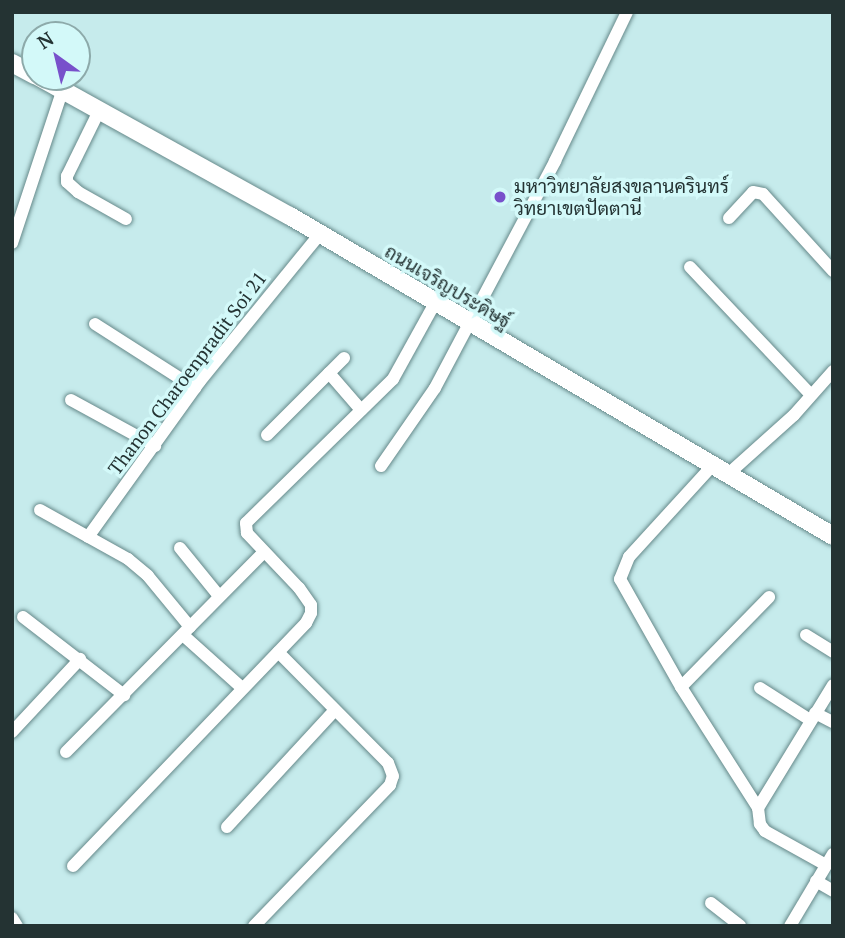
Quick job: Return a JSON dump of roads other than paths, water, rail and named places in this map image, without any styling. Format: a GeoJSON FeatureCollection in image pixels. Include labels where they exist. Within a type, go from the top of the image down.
{"type":"FeatureCollection","features":[{"type":"Feature","properties":{"kind":"main road","name":"ถนนเจริญประดิษฐ์"},"geometry":{"type":"LineString","coordinates":[[67,91],[320,234],[833,536]]}},
{"type":"Feature","properties":{"kind":"street"},"geometry":{"type":"LineString","coordinates":[[381,466],[435,388],[555,162],[627,12]]}},
{"type":"Feature","properties":{"kind":"street"},"geometry":{"type":"LineString","coordinates":[[12,243],[62,91]]}},
{"type":"Feature","properties":{"kind":"street"},"geometry":{"type":"LineString","coordinates":[[100,109],[67,176],[67,182],[78,192],[126,219]]}},
{"type":"Feature","properties":{"kind":"street"},"geometry":{"type":"LineString","coordinates":[[729,218],[753,192],[763,194],[833,271]]}},
{"type":"Feature","properties":{"kind":"street","name":"Thanon Charoenpradit Soi 21"},"geometry":{"type":"LineString","coordinates":[[88,537],[195,388],[320,234]]}},
{"type":"Feature","properties":{"kind":"street"},"geometry":{"type":"LineString","coordinates":[[690,267],[811,395]]}},
{"type":"Feature","properties":{"kind":"street"},"geometry":{"type":"LineString","coordinates":[[73,866],[306,623],[311,613],[311,605],[299,588],[263,553],[244,528],[246,523],[393,379],[435,303]]}},
{"type":"Feature","properties":{"kind":"street"},"geometry":{"type":"LineString","coordinates":[[95,324],[195,388]]}},
{"type":"Feature","properties":{"kind":"street"},"geometry":{"type":"LineString","coordinates":[[267,435],[344,358]]}},
{"type":"Feature","properties":{"kind":"street"},"geometry":{"type":"LineString","coordinates":[[790,926],[830,860],[765,831],[760,824],[758,808],[681,687],[622,588],[620,579],[629,557],[719,471],[794,415],[833,371]]}},
{"type":"Feature","properties":{"kind":"street"},"geometry":{"type":"LineString","coordinates":[[329,373],[361,410]]}},
{"type":"Feature","properties":{"kind":"street"},"geometry":{"type":"LineString","coordinates":[[71,400],[155,446]]}},
{"type":"Feature","properties":{"kind":"street"},"geometry":{"type":"LineString","coordinates":[[40,510],[128,559],[148,576],[187,631],[243,688]]}},
{"type":"Feature","properties":{"kind":"street"},"geometry":{"type":"LineString","coordinates":[[180,548],[219,596]]}},
{"type":"Feature","properties":{"kind":"street"},"geometry":{"type":"LineString","coordinates":[[66,752],[263,553]]}},
{"type":"Feature","properties":{"kind":"street"},"geometry":{"type":"LineString","coordinates":[[681,687],[769,597]]}},
{"type":"Feature","properties":{"kind":"street"},"geometry":{"type":"LineString","coordinates":[[23,617],[124,695]]}},
{"type":"Feature","properties":{"kind":"street"},"geometry":{"type":"LineString","coordinates":[[806,635],[833,652]]}},
{"type":"Feature","properties":{"kind":"street"},"geometry":{"type":"LineString","coordinates":[[254,926],[390,785],[393,776],[388,763],[278,652]]}},
{"type":"Feature","properties":{"kind":"street"},"geometry":{"type":"LineString","coordinates":[[12,732],[80,659]]}},
{"type":"Feature","properties":{"kind":"street"},"geometry":{"type":"LineString","coordinates":[[758,808],[833,685]]}},
{"type":"Feature","properties":{"kind":"street"},"geometry":{"type":"LineString","coordinates":[[760,688],[813,717],[833,722]]}},
{"type":"Feature","properties":{"kind":"street"},"geometry":{"type":"LineString","coordinates":[[227,827],[334,711]]}},
{"type":"Feature","properties":{"kind":"street"},"geometry":{"type":"LineString","coordinates":[[816,881],[833,891]]}},
{"type":"Feature","properties":{"kind":"street"},"geometry":{"type":"LineString","coordinates":[[711,903],[734,924]]}},
{"type":"Feature","properties":{"kind":"street"},"geometry":{"type":"LineString","coordinates":[[12,918],[17,926]]}},
{"type":"Feature","properties":{"kind":"place","name":"มหาวิทยาลัยสงขลานครินทร์ วิทยาเขตปัตตานี"},"geometry":{"type":"Point","coordinates":[500,197]}}]}
